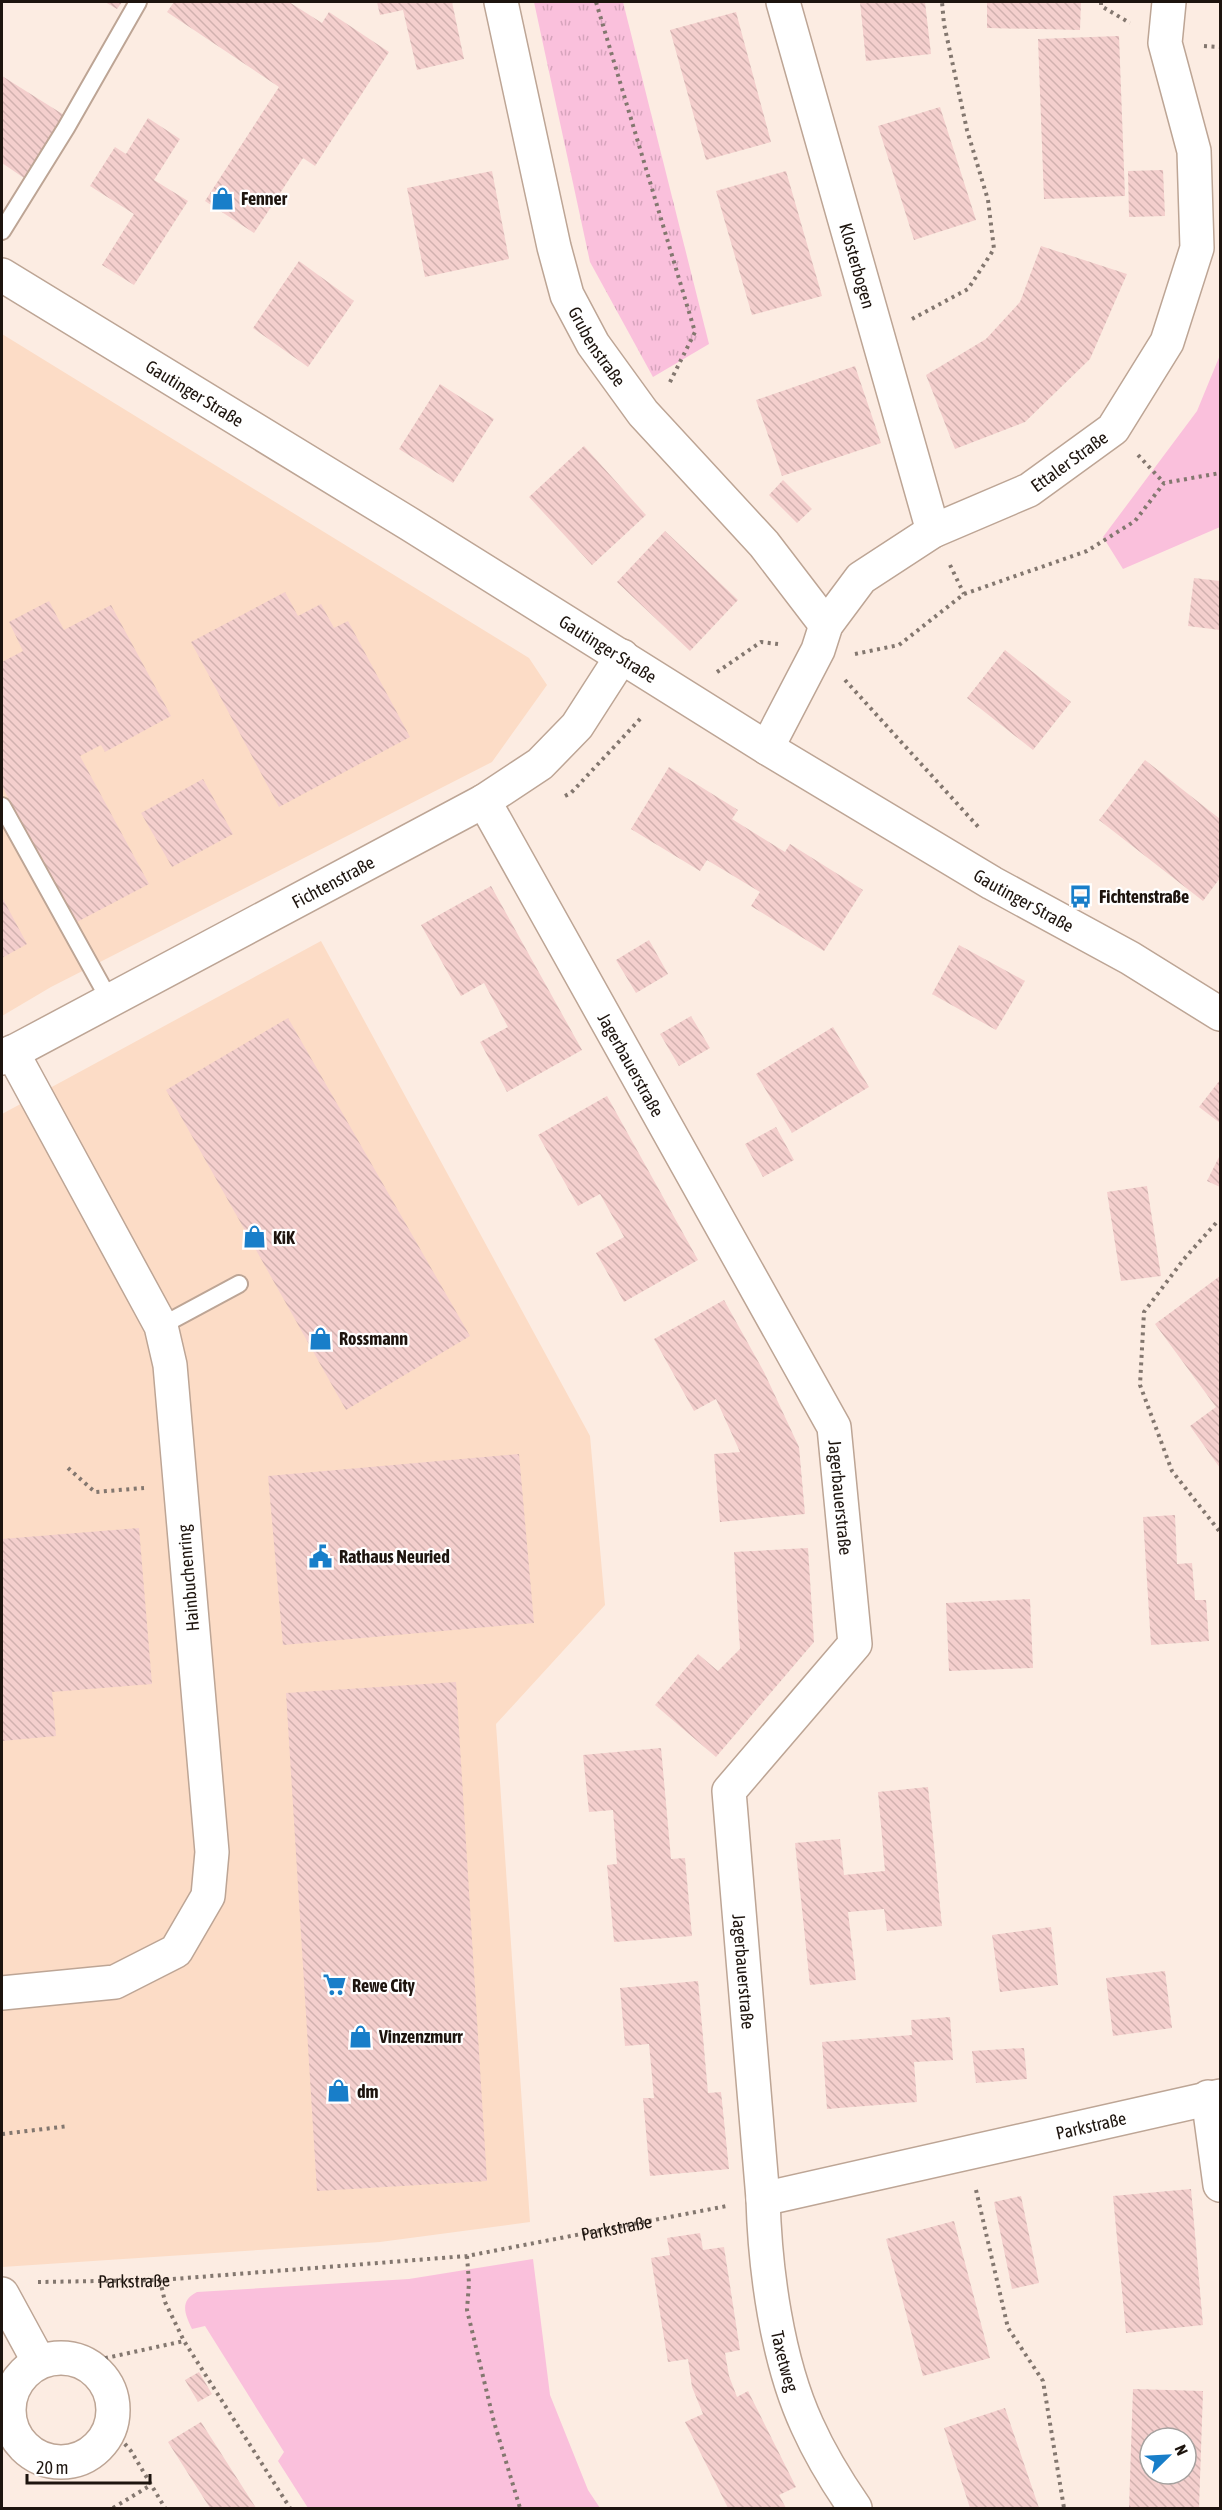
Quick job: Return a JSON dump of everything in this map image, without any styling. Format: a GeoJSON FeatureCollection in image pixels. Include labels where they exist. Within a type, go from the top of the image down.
{"type":"FeatureCollection","features":[{"type":"Feature","properties":{"kind":"street","name":"Grubenstraße"},"geometry":{"type":"LineString","coordinates":[[501,2],[554,247],[567,295],[593,344],[643,413],[764,544],[828,644]]}},
{"type":"Feature","properties":{"kind":"street","name":"Klosterbogen"},"geometry":{"type":"LineString","coordinates":[[783,2],[933,531]]}},
{"type":"Feature","properties":{"kind":"street","name":"Ettaler Straße"},"geometry":{"type":"LineString","coordinates":[[767,748],[828,644],[861,578],[933,531],[1029,490],[1113,429],[1167,342],[1197,248],[1194,151],[1165,43],[1169,2]]}},
{"type":"Feature","properties":{"kind":"street","name":"Gautinger Straße"},"geometry":{"type":"LineString","coordinates":[[2,274],[622,656],[767,748],[992,883],[1130,958],[1221,1014]]}},
{"type":"Feature","properties":{"kind":"street","name":"Fichtenstraße"},"geometry":{"type":"LineString","coordinates":[[7,1055],[484,801],[540,764],[577,726],[622,656]]}},
{"type":"Feature","properties":{"kind":"street","name":"Jagerbauerstraße"},"geometry":{"type":"LineString","coordinates":[[484,801],[834,1427],[855,1644],[729,1791],[763,2199]]}},
{"type":"Feature","properties":{"kind":"street","name":"Hainbuchenring"},"geometry":{"type":"LineString","coordinates":[[2,1994],[116,1982],[176,1951],[208,1896],[212,1852],[170,1365],[160,1326],[7,1055]]}},
{"type":"Feature","properties":{"kind":"street","name":"Parkstraße"},"geometry":{"type":"LineString","coordinates":[[763,2199],[967,2151],[1214,2097]]}},
{"type":"Feature","properties":{"kind":"street"},"geometry":{"type":"LineString","coordinates":[[1214,2097],[1221,2185]]}},
{"type":"Feature","properties":{"kind":"street","name":"Taxetweg"},"geometry":{"type":"LineString","coordinates":[[763,2199],[765,2250],[785,2363],[806,2424],[840,2486],[855,2508]]}},
{"type":"Feature","properties":{"kind":"street"},"geometry":{"type":"LineString","coordinates":[[16,2288],[22,2369],[10,2402],[10,2419],[15,2435],[26,2448],[40,2458],[57,2462],[74,2461],[96,2448],[110,2427],[112,2405],[106,2383],[96,2371],[83,2363],[69,2359],[54,2359],[22,2369]]}},
{"type":"Feature","properties":{"kind":"lane"},"geometry":{"type":"LineString","coordinates":[[2,231],[66,128],[138,2]]}},
{"type":"Feature","properties":{"kind":"lane"},"geometry":{"type":"LineString","coordinates":[[2,806],[109,999]]}},
{"type":"Feature","properties":{"kind":"lane"},"geometry":{"type":"LineString","coordinates":[[160,1326],[239,1284]]}},
{"type":"Feature","properties":{"kind":"path"},"geometry":{"type":"LineString","coordinates":[[596,2],[695,332],[664,394],[643,413]]}},
{"type":"Feature","properties":{"kind":"path"},"geometry":{"type":"LineString","coordinates":[[876,330],[920,317],[968,289],[994,249],[988,200],[967,130],[944,24],[942,2]]}},
{"type":"Feature","properties":{"kind":"path"},"geometry":{"type":"LineString","coordinates":[[715,673],[761,642],[898,645],[964,594],[1087,551],[1135,521],[1164,483],[1221,472]]}},
{"type":"Feature","properties":{"kind":"path"},"geometry":{"type":"LineString","coordinates":[[828,644],[842,677],[982,831]]}},
{"type":"Feature","properties":{"kind":"path"},"geometry":{"type":"LineString","coordinates":[[561,798],[571,793],[641,718],[653,720]]}},
{"type":"Feature","properties":{"kind":"path"},"geometry":{"type":"LineString","coordinates":[[1216,1223],[1184,1259],[1144,1312],[1140,1384],[1172,1471],[1221,1532]]}},
{"type":"Feature","properties":{"kind":"path"},"geometry":{"type":"LineString","coordinates":[[68,1468],[95,1492],[180,1485]]}},
{"type":"Feature","properties":{"kind":"path"},"geometry":{"type":"LineString","coordinates":[[2,2134],[69,2126]]}},
{"type":"Feature","properties":{"kind":"path"},"geometry":{"type":"LineString","coordinates":[[967,2151],[1008,2328],[1043,2381],[1064,2508]]}},
{"type":"Feature","properties":{"kind":"path","name":"Parkstraße"},"geometry":{"type":"LineString","coordinates":[[16,2288],[160,2280],[467,2256],[763,2199]]}},
{"type":"Feature","properties":{"kind":"path"},"geometry":{"type":"LineString","coordinates":[[467,2256],[469,2283],[467,2310],[494,2422],[520,2508]]}},
{"type":"Feature","properties":{"kind":"path"},"geometry":{"type":"LineString","coordinates":[[160,2280],[165,2302],[184,2341],[290,2508]]}},
{"type":"Feature","properties":{"kind":"path"},"geometry":{"type":"LineString","coordinates":[[83,2363],[184,2341]]}},
{"type":"Feature","properties":{"kind":"path"},"geometry":{"type":"LineString","coordinates":[[110,2427],[131,2451],[165,2508]]}},
{"type":"Feature","properties":{"kind":"path"},"geometry":{"type":"LineString","coordinates":[[113,2508],[151,2485]]}},
{"type":"Feature","properties":{"kind":"shaded area"},"geometry":{"type":"Polygon","coordinates":[[[2,334],[529,658],[547,685],[492,762],[51,987],[2,1016],[2,334]]]}},
{"type":"Feature","properties":{"kind":"shaded area"},"geometry":{"type":"Polygon","coordinates":[[[321,941],[590,1436],[605,1605],[496,1724],[530,2222],[380,2242],[2,2267],[2,1114],[321,941]]]}},
{"type":"Feature","properties":{"kind":"green space"},"geometry":{"type":"Polygon","coordinates":[[[534,2],[623,2],[709,344],[653,377],[590,262],[534,2]]]}},
{"type":"Feature","properties":{"kind":"green space"},"geometry":{"type":"Polygon","coordinates":[[[1220,355],[1220,527],[1123,569],[1103,537],[1197,411],[1220,355]]]}},
{"type":"Feature","properties":{"kind":"green space"},"geometry":{"type":"Polygon","coordinates":[[[533,2259],[550,2395],[588,2490],[600,2508],[308,2508],[278,2461],[284,2452],[205,2326],[192,2329],[185,2308],[188,2299],[197,2292],[409,2279],[533,2259]]]}},
{"type":"Feature","properties":{"kind":"building"},"geometry":{"type":"Polygon","coordinates":[[[105,2],[122,2],[117,9],[105,2]]]}},
{"type":"Feature","properties":{"kind":"building"},"geometry":{"type":"Polygon","coordinates":[[[174,2],[289,2],[322,23],[329,12],[389,52],[315,166],[303,158],[254,233],[205,201],[279,87],[167,12],[174,2]]]}},
{"type":"Feature","properties":{"kind":"building"},"geometry":{"type":"Polygon","coordinates":[[[377,2],[452,2],[464,59],[417,70],[403,10],[380,15],[377,2]]]}},
{"type":"Feature","properties":{"kind":"building"},"geometry":{"type":"Polygon","coordinates":[[[860,2],[925,2],[931,54],[866,61],[860,2]]]}},
{"type":"Feature","properties":{"kind":"building"},"geometry":{"type":"Polygon","coordinates":[[[987,2],[1081,2],[1080,30],[987,28],[987,2]]]}},
{"type":"Feature","properties":{"kind":"building"},"geometry":{"type":"Polygon","coordinates":[[[736,12],[771,142],[706,160],[670,30],[736,12]]]}},
{"type":"Feature","properties":{"kind":"building"},"geometry":{"type":"Polygon","coordinates":[[[1119,36],[1125,196],[1044,199],[1038,39],[1119,36]]]}},
{"type":"Feature","properties":{"kind":"building"},"geometry":{"type":"Polygon","coordinates":[[[2,76],[64,115],[24,178],[2,163],[2,76]]]}},
{"type":"Feature","properties":{"kind":"building"},"geometry":{"type":"Polygon","coordinates":[[[940,107],[976,220],[914,240],[878,126],[940,107]]]}},
{"type":"Feature","properties":{"kind":"building"},"geometry":{"type":"Polygon","coordinates":[[[148,118],[180,139],[154,180],[188,201],[134,285],[102,265],[134,214],[90,186],[115,147],[126,154],[148,118]]]}},
{"type":"Feature","properties":{"kind":"building"},"geometry":{"type":"Polygon","coordinates":[[[1163,170],[1165,216],[1129,217],[1128,171],[1163,170]]]}},
{"type":"Feature","properties":{"kind":"building"},"geometry":{"type":"Polygon","coordinates":[[[492,171],[509,259],[425,277],[407,188],[492,171]]]}},
{"type":"Feature","properties":{"kind":"building"},"geometry":{"type":"Polygon","coordinates":[[[786,171],[822,296],[752,315],[716,191],[786,171]]]}},
{"type":"Feature","properties":{"kind":"building"},"geometry":{"type":"Polygon","coordinates":[[[1041,246],[1127,274],[1090,359],[1025,422],[955,449],[926,375],[986,339],[1020,302],[1041,246]]]}},
{"type":"Feature","properties":{"kind":"building"},"geometry":{"type":"Polygon","coordinates":[[[299,261],[354,301],[308,367],[253,328],[299,261]]]}},
{"type":"Feature","properties":{"kind":"building"},"geometry":{"type":"Polygon","coordinates":[[[855,366],[881,443],[782,476],[756,400],[855,366]]]}},
{"type":"Feature","properties":{"kind":"building"},"geometry":{"type":"Polygon","coordinates":[[[440,384],[494,419],[453,483],[399,449],[440,384]]]}},
{"type":"Feature","properties":{"kind":"building"},"geometry":{"type":"Polygon","coordinates":[[[584,446],[646,515],[592,565],[529,497],[584,446]]]}},
{"type":"Feature","properties":{"kind":"building"},"geometry":{"type":"Polygon","coordinates":[[[783,480],[812,509],[797,523],[769,495],[783,480]]]}},
{"type":"Feature","properties":{"kind":"building"},"geometry":{"type":"Polygon","coordinates":[[[665,531],[738,600],[690,651],[617,582],[665,531]]]}},
{"type":"Feature","properties":{"kind":"building"},"geometry":{"type":"Polygon","coordinates":[[[1194,578],[1220,581],[1220,630],[1188,626],[1194,578]]]}},
{"type":"Feature","properties":{"kind":"building"},"geometry":{"type":"Polygon","coordinates":[[[285,592],[298,616],[321,604],[334,628],[348,621],[410,737],[279,807],[191,642],[285,592]]]}},
{"type":"Feature","properties":{"kind":"building"},"geometry":{"type":"Polygon","coordinates":[[[49,601],[64,630],[111,605],[171,716],[105,752],[101,745],[80,756],[149,884],[75,923],[2,786],[2,662],[23,651],[9,622],[49,601]]]}},
{"type":"Feature","properties":{"kind":"building"},"geometry":{"type":"Polygon","coordinates":[[[1005,650],[1071,702],[1033,750],[967,698],[1005,650]]]}},
{"type":"Feature","properties":{"kind":"building"},"geometry":{"type":"Polygon","coordinates":[[[1145,760],[1220,819],[1220,878],[1203,901],[1099,820],[1145,760]]]}},
{"type":"Feature","properties":{"kind":"building"},"geometry":{"type":"Polygon","coordinates":[[[669,767],[738,810],[732,819],[785,852],[790,844],[863,890],[824,951],[751,906],[760,892],[707,860],[700,871],[631,829],[669,767]]]}},
{"type":"Feature","properties":{"kind":"building"},"geometry":{"type":"Polygon","coordinates":[[[203,779],[233,834],[172,867],[141,813],[203,779]]]}},
{"type":"Feature","properties":{"kind":"building"},"geometry":{"type":"Polygon","coordinates":[[[491,886],[582,1050],[507,1092],[480,1042],[508,1027],[484,983],[461,996],[421,925],[491,886]]]}},
{"type":"Feature","properties":{"kind":"building"},"geometry":{"type":"Polygon","coordinates":[[[2,897],[27,944],[2,958],[2,897]]]}},
{"type":"Feature","properties":{"kind":"building"},"geometry":{"type":"Polygon","coordinates":[[[649,940],[668,974],[636,993],[616,960],[649,940]]]}},
{"type":"Feature","properties":{"kind":"building"},"geometry":{"type":"Polygon","coordinates":[[[959,945],[1025,981],[996,1030],[932,994],[959,945]]]}},
{"type":"Feature","properties":{"kind":"building"},"geometry":{"type":"Polygon","coordinates":[[[691,1016],[710,1048],[679,1066],[660,1034],[691,1016]]]}},
{"type":"Feature","properties":{"kind":"building"},"geometry":{"type":"Polygon","coordinates":[[[288,1018],[470,1336],[346,1410],[166,1090],[288,1018]]]}},
{"type":"Feature","properties":{"kind":"building"},"geometry":{"type":"Polygon","coordinates":[[[833,1027],[869,1087],[792,1133],[756,1074],[833,1027]]]}},
{"type":"Feature","properties":{"kind":"building"},"geometry":{"type":"Polygon","coordinates":[[[1220,1080],[1220,1123],[1199,1107],[1220,1080]]]}},
{"type":"Feature","properties":{"kind":"building"},"geometry":{"type":"Polygon","coordinates":[[[607,1096],[698,1260],[624,1302],[596,1253],[624,1237],[600,1194],[578,1206],[538,1135],[607,1096]]]}},
{"type":"Feature","properties":{"kind":"building"},"geometry":{"type":"Polygon","coordinates":[[[776,1127],[794,1160],[763,1177],[745,1144],[776,1127]]]}},
{"type":"Feature","properties":{"kind":"building"},"geometry":{"type":"Polygon","coordinates":[[[1220,1155],[1220,1187],[1207,1181],[1220,1155]]]}},
{"type":"Feature","properties":{"kind":"building"},"geometry":{"type":"Polygon","coordinates":[[[1147,1186],[1161,1276],[1121,1281],[1107,1192],[1147,1186]]]}},
{"type":"Feature","properties":{"kind":"building"},"geometry":{"type":"Polygon","coordinates":[[[1220,1276],[1220,1468],[1190,1426],[1216,1407],[1155,1324],[1220,1276]]]}},
{"type":"Feature","properties":{"kind":"building"},"geometry":{"type":"Polygon","coordinates":[[[724,1300],[764,1372],[799,1447],[805,1514],[720,1522],[714,1454],[740,1452],[716,1399],[694,1411],[654,1339],[724,1300]]]}},
{"type":"Feature","properties":{"kind":"building"},"geometry":{"type":"Polygon","coordinates":[[[519,1454],[534,1623],[283,1645],[268,1476],[519,1454]]]}},
{"type":"Feature","properties":{"kind":"building"},"geometry":{"type":"Polygon","coordinates":[[[1175,1515],[1177,1564],[1192,1563],[1195,1600],[1206,1600],[1209,1641],[1151,1645],[1143,1517],[1175,1515]]]}},
{"type":"Feature","properties":{"kind":"building"},"geometry":{"type":"Polygon","coordinates":[[[139,1528],[152,1684],[52,1692],[56,1736],[2,1741],[2,1539],[139,1528]]]}},
{"type":"Feature","properties":{"kind":"building"},"geometry":{"type":"Polygon","coordinates":[[[808,1548],[814,1642],[716,1757],[655,1705],[698,1654],[718,1671],[740,1649],[734,1552],[808,1548]]]}},
{"type":"Feature","properties":{"kind":"building"},"geometry":{"type":"Polygon","coordinates":[[[1030,1599],[1033,1668],[949,1671],[946,1603],[1030,1599]]]}},
{"type":"Feature","properties":{"kind":"building"},"geometry":{"type":"Polygon","coordinates":[[[456,1682],[487,2181],[317,2191],[286,1693],[456,1682]]]}},
{"type":"Feature","properties":{"kind":"building"},"geometry":{"type":"Polygon","coordinates":[[[661,1748],[671,1859],[685,1858],[692,1936],[614,1942],[607,1865],[617,1864],[613,1810],[589,1812],[583,1755],[661,1748]]]}},
{"type":"Feature","properties":{"kind":"building"},"geometry":{"type":"Polygon","coordinates":[[[928,1787],[942,1926],[887,1931],[884,1909],[848,1912],[856,1980],[810,1985],[795,1843],[840,1839],[844,1875],[885,1871],[878,1792],[928,1787]]]}},
{"type":"Feature","properties":{"kind":"building"},"geometry":{"type":"Polygon","coordinates":[[[1051,1927],[1058,1985],[1000,1992],[992,1935],[1051,1927]]]}},
{"type":"Feature","properties":{"kind":"building"},"geometry":{"type":"Polygon","coordinates":[[[1165,1971],[1172,2028],[1113,2036],[1106,1978],[1165,1971]]]}},
{"type":"Feature","properties":{"kind":"building"},"geometry":{"type":"Polygon","coordinates":[[[698,1981],[708,2093],[721,2092],[729,2169],[650,2176],[643,2098],[654,2098],[649,2044],[625,2046],[620,1988],[698,1981]]]}},
{"type":"Feature","properties":{"kind":"building"},"geometry":{"type":"Polygon","coordinates":[[[950,2017],[953,2060],[914,2062],[917,2102],[827,2109],[822,2042],[912,2035],[911,2020],[950,2017]]]}},
{"type":"Feature","properties":{"kind":"building"},"geometry":{"type":"Polygon","coordinates":[[[1024,2048],[1027,2079],[976,2083],[972,2051],[1024,2048]]]}},
{"type":"Feature","properties":{"kind":"building"},"geometry":{"type":"Polygon","coordinates":[[[1191,2189],[1203,2325],[1126,2333],[1113,2196],[1191,2189]]]}},
{"type":"Feature","properties":{"kind":"building"},"geometry":{"type":"Polygon","coordinates":[[[1021,2196],[1039,2283],[1012,2289],[994,2202],[1021,2196]]]}},
{"type":"Feature","properties":{"kind":"building"},"geometry":{"type":"Polygon","coordinates":[[[954,2221],[990,2358],[923,2376],[886,2239],[954,2221]]]}},
{"type":"Feature","properties":{"kind":"building"},"geometry":{"type":"Polygon","coordinates":[[[700,2233],[703,2250],[724,2247],[740,2350],[725,2353],[729,2376],[737,2397],[748,2391],[796,2487],[779,2495],[786,2508],[728,2508],[685,2422],[703,2414],[692,2387],[688,2359],[668,2362],[651,2258],[670,2255],[667,2238],[700,2233]]]}},
{"type":"Feature","properties":{"kind":"building"},"geometry":{"type":"Polygon","coordinates":[[[199,2372],[212,2394],[198,2402],[185,2380],[199,2372]]]}},
{"type":"Feature","properties":{"kind":"building"},"geometry":{"type":"Polygon","coordinates":[[[1133,2389],[1203,2391],[1199,2508],[1129,2508],[1133,2389]]]}},
{"type":"Feature","properties":{"kind":"building"},"geometry":{"type":"Polygon","coordinates":[[[1005,2408],[1039,2508],[970,2508],[944,2428],[1005,2408]]]}},
{"type":"Feature","properties":{"kind":"building"},"geometry":{"type":"Polygon","coordinates":[[[201,2422],[256,2508],[210,2508],[168,2442],[201,2422]]]}},
{"type":"Feature","properties":{"kind":"place","name":"Fenner"},"geometry":{"type":"Point","coordinates":[223,198]}},
{"type":"Feature","properties":{"kind":"place","name":"Fichtenstraße"},"geometry":{"type":"Point","coordinates":[1081,896]}},
{"type":"Feature","properties":{"kind":"place","name":"KiK"},"geometry":{"type":"Point","coordinates":[255,1237]}},
{"type":"Feature","properties":{"kind":"place","name":"Rossmann"},"geometry":{"type":"Point","coordinates":[321,1338]}},
{"type":"Feature","properties":{"kind":"place","name":"Rathaus Neuried"},"geometry":{"type":"Point","coordinates":[321,1556]}},
{"type":"Feature","properties":{"kind":"place","name":"Rewe City"},"geometry":{"type":"Point","coordinates":[334,1985]}},
{"type":"Feature","properties":{"kind":"place","name":"Vinzenzmurr"},"geometry":{"type":"Point","coordinates":[361,2036]}},
{"type":"Feature","properties":{"kind":"place","name":"dm"},"geometry":{"type":"Point","coordinates":[339,2091]}}]}
